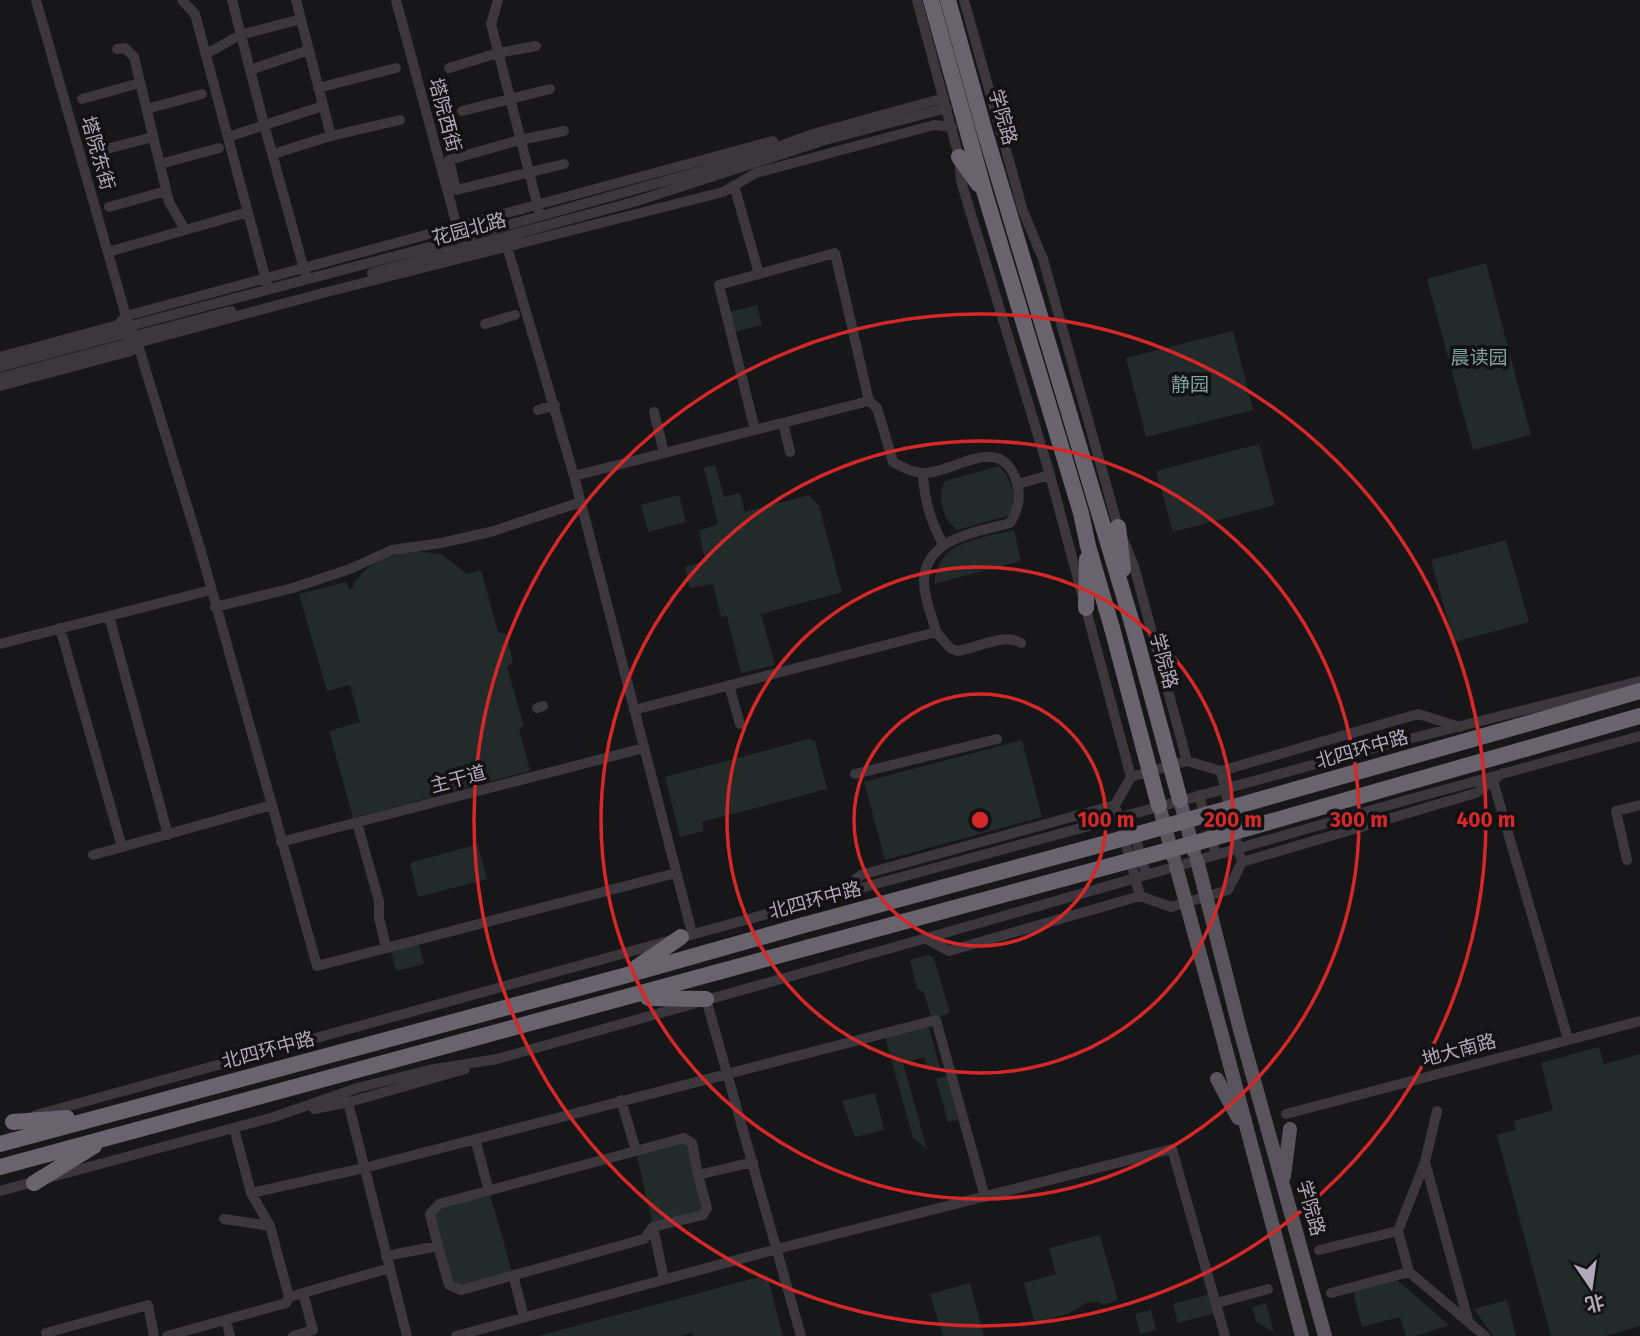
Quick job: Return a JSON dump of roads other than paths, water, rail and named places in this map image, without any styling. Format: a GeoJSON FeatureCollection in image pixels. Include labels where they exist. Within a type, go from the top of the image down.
{"type":"FeatureCollection","features":[{"type":"Feature","properties":{"kind":"highway","name":"学院路"},"geometry":{"type":"LineString","coordinates":[[931,0],[985,194],[1077,501],[1159,806]]}},
{"type":"Feature","properties":{"kind":"highway","name":"学院路"},"geometry":{"type":"LineString","coordinates":[[948,0],[1126,600],[1180,800]]}},
{"type":"Feature","properties":{"kind":"highway"},"geometry":{"type":"LineString","coordinates":[[959,157],[985,194]]}},
{"type":"Feature","properties":{"kind":"highway"},"geometry":{"type":"LineString","coordinates":[[1118,527],[1126,600]]}},
{"type":"Feature","properties":{"kind":"highway"},"geometry":{"type":"LineString","coordinates":[[1086,608],[1087,546]]}},
{"type":"Feature","properties":{"kind":"highway","name":"北四环中路"},"geometry":{"type":"LineString","coordinates":[[0,1144],[1103,844],[1640,691]]}},
{"type":"Feature","properties":{"kind":"highway"},"geometry":{"type":"LineString","coordinates":[[0,1167],[1218,837],[1640,716]]}},
{"type":"Feature","properties":{"kind":"highway"},"geometry":{"type":"LineString","coordinates":[[627,975],[687,935]]}},
{"type":"Feature","properties":{"kind":"highway"},"geometry":{"type":"LineString","coordinates":[[632,997],[706,999]]}},
{"type":"Feature","properties":{"kind":"highway"},"geometry":{"type":"LineString","coordinates":[[6,1124],[101,1116]]}},
{"type":"Feature","properties":{"kind":"highway"},"geometry":{"type":"LineString","coordinates":[[34,1183],[110,1137]]}},
{"type":"Feature","properties":{"kind":"main road","name":"学院路"},"geometry":{"type":"LineString","coordinates":[[1180,800],[1240,1030],[1325,1336]]}},
{"type":"Feature","properties":{"kind":"main road","name":"学院路"},"geometry":{"type":"LineString","coordinates":[[1159,806],[1302,1336]]}},
{"type":"Feature","properties":{"kind":"main road"},"geometry":{"type":"LineString","coordinates":[[1217,1079],[1250,1141]]}},
{"type":"Feature","properties":{"kind":"main road"},"geometry":{"type":"LineString","coordinates":[[1283,1185],[1290,1129]]}},
{"type":"Feature","properties":{"kind":"street","name":"塔院东街"},"geometry":{"type":"LineString","coordinates":[[36,0],[108,252],[211,590],[317,966],[386,947]]}},
{"type":"Feature","properties":{"kind":"street"},"geometry":{"type":"LineString","coordinates":[[182,0],[195,14],[267,284]]}},
{"type":"Feature","properties":{"kind":"street"},"geometry":{"type":"LineString","coordinates":[[232,0],[305,274]]}},
{"type":"Feature","properties":{"kind":"street"},"geometry":{"type":"LineString","coordinates":[[296,0],[331,136]]}},
{"type":"Feature","properties":{"kind":"street","name":"塔院西街"},"geometry":{"type":"LineString","coordinates":[[396,0],[459,232]]}},
{"type":"Feature","properties":{"kind":"street"},"geometry":{"type":"LineString","coordinates":[[498,0],[491,24],[538,210],[773,141]]}},
{"type":"Feature","properties":{"kind":"street"},"geometry":{"type":"LineString","coordinates":[[917,0],[952,127],[961,181],[1051,475],[1131,777]]}},
{"type":"Feature","properties":{"kind":"street","name":"学院路"},"geometry":{"type":"LineString","coordinates":[[964,0],[1023,211],[1043,259],[1118,527],[1134,566],[1187,761]]}},
{"type":"Feature","properties":{"kind":"street"},"geometry":{"type":"LineString","coordinates":[[206,54],[240,35],[301,19]]}},
{"type":"Feature","properties":{"kind":"street"},"geometry":{"type":"LineString","coordinates":[[449,68],[498,53],[536,46]]}},
{"type":"Feature","properties":{"kind":"street"},"geometry":{"type":"LineString","coordinates":[[117,49],[125,48],[134,57],[169,202],[184,229]]}},
{"type":"Feature","properties":{"kind":"street"},"geometry":{"type":"LineString","coordinates":[[250,69],[309,50]]}},
{"type":"Feature","properties":{"kind":"street"},"geometry":{"type":"LineString","coordinates":[[318,88],[396,68]]}},
{"type":"Feature","properties":{"kind":"street"},"geometry":{"type":"LineString","coordinates":[[82,99],[140,83]]}},
{"type":"Feature","properties":{"kind":"street"},"geometry":{"type":"LineString","coordinates":[[462,111],[509,97],[550,89]]}},
{"type":"Feature","properties":{"kind":"street"},"geometry":{"type":"LineString","coordinates":[[146,109],[202,94]]}},
{"type":"Feature","properties":{"kind":"street","name":"花园北路"},"geometry":{"type":"LineString","coordinates":[[0,367],[122,334],[267,284],[538,210],[747,158],[813,134],[946,103]]}},
{"type":"Feature","properties":{"kind":"street","name":"花园北路"},"geometry":{"type":"LineString","coordinates":[[506,242],[946,103]]}},
{"type":"Feature","properties":{"kind":"street"},"geometry":{"type":"LineString","coordinates":[[228,137],[323,106]]}},
{"type":"Feature","properties":{"kind":"street"},"geometry":{"type":"LineString","coordinates":[[273,154],[331,136],[400,120]]}},
{"type":"Feature","properties":{"kind":"street"},"geometry":{"type":"LineString","coordinates":[[0,356],[118,325],[132,330],[323,293],[506,242],[723,192],[756,173],[934,125],[952,127]]}},
{"type":"Feature","properties":{"kind":"street"},"geometry":{"type":"LineString","coordinates":[[564,164],[456,190],[449,160],[520,140],[565,131]]}},
{"type":"Feature","properties":{"kind":"street"},"geometry":{"type":"LineString","coordinates":[[95,152],[153,136]]}},
{"type":"Feature","properties":{"kind":"street"},"geometry":{"type":"LineString","coordinates":[[160,164],[219,149]]}},
{"type":"Feature","properties":{"kind":"street"},"geometry":{"type":"LineString","coordinates":[[734,185],[759,274]]}},
{"type":"Feature","properties":{"kind":"street"},"geometry":{"type":"LineString","coordinates":[[109,207],[166,191]]}},
{"type":"Feature","properties":{"kind":"street"},"geometry":{"type":"LineString","coordinates":[[108,252],[248,212]]}},
{"type":"Feature","properties":{"kind":"street"},"geometry":{"type":"LineString","coordinates":[[506,242],[574,476],[676,873],[687,935]]}},
{"type":"Feature","properties":{"kind":"street"},"geometry":{"type":"LineString","coordinates":[[755,430],[719,285],[835,253],[869,401],[877,408],[893,462],[923,473],[986,456],[1001,459],[1011,468],[1018,484],[1018,506],[1010,523],[943,544],[926,570],[923,581],[936,632],[950,648],[957,651],[1006,639],[1015,639],[1021,643]]}},
{"type":"Feature","properties":{"kind":"street"},"geometry":{"type":"LineString","coordinates":[[485,324],[515,315]]}},
{"type":"Feature","properties":{"kind":"street"},"geometry":{"type":"LineString","coordinates":[[0,386],[131,351],[132,330]]}},
{"type":"Feature","properties":{"kind":"street","name":"花园北路"},"geometry":{"type":"LineString","coordinates":[[0,378],[125,344],[132,330]]}},
{"type":"Feature","properties":{"kind":"street"},"geometry":{"type":"LineString","coordinates":[[574,476],[869,401]]}},
{"type":"Feature","properties":{"kind":"street"},"geometry":{"type":"LineString","coordinates":[[538,410],[555,405]]}},
{"type":"Feature","properties":{"kind":"street"},"geometry":{"type":"LineString","coordinates":[[654,412],[664,453]]}},
{"type":"Feature","properties":{"kind":"street"},"geometry":{"type":"LineString","coordinates":[[783,423],[790,452]]}},
{"type":"Feature","properties":{"kind":"street"},"geometry":{"type":"LineString","coordinates":[[923,473],[924,496],[934,528],[943,544]]}},
{"type":"Feature","properties":{"kind":"street"},"geometry":{"type":"LineString","coordinates":[[1018,484],[1051,475]]}},
{"type":"Feature","properties":{"kind":"street"},"geometry":{"type":"LineString","coordinates":[[215,607],[293,588],[350,569],[392,550],[490,531],[580,502]]}},
{"type":"Feature","properties":{"kind":"street"},"geometry":{"type":"LineString","coordinates":[[0,643],[211,590]]}},
{"type":"Feature","properties":{"kind":"street"},"geometry":{"type":"LineString","coordinates":[[109,615],[168,835]]}},
{"type":"Feature","properties":{"kind":"street"},"geometry":{"type":"LineString","coordinates":[[60,628],[122,847]]}},
{"type":"Feature","properties":{"kind":"street"},"geometry":{"type":"LineString","coordinates":[[634,710],[936,632]]}},
{"type":"Feature","properties":{"kind":"street","name":"北四环中路"},"geometry":{"type":"LineString","coordinates":[[6,1124],[1180,800],[1640,681]]}},
{"type":"Feature","properties":{"kind":"street"},"geometry":{"type":"LineString","coordinates":[[729,685],[740,724]]}},
{"type":"Feature","properties":{"kind":"street"},"geometry":{"type":"LineString","coordinates":[[836,895],[861,875],[1115,805],[1131,777],[1187,761],[1221,771],[1418,714],[1460,727]]}},
{"type":"Feature","properties":{"kind":"street"},"geometry":{"type":"LineString","coordinates":[[274,1117],[348,1102],[433,1079],[706,999],[1640,736]]}},
{"type":"Feature","properties":{"kind":"street"},"geometry":{"type":"LineString","coordinates":[[855,774],[997,739]]}},
{"type":"Feature","properties":{"kind":"street","name":"主干道"},"geometry":{"type":"LineString","coordinates":[[281,842],[644,748]]}},
{"type":"Feature","properties":{"kind":"street"},"geometry":{"type":"LineString","coordinates":[[925,938],[949,951],[1140,897],[1171,907],[1228,890],[1242,862],[1221,771]]}},
{"type":"Feature","properties":{"kind":"street"},"geometry":{"type":"LineString","coordinates":[[1242,862],[1476,793],[1503,773]]}},
{"type":"Feature","properties":{"kind":"street"},"geometry":{"type":"LineString","coordinates":[[1493,781],[1568,1039]]}},
{"type":"Feature","properties":{"kind":"street"},"geometry":{"type":"LineString","coordinates":[[1199,795],[1216,855]]}},
{"type":"Feature","properties":{"kind":"street"},"geometry":{"type":"LineString","coordinates":[[93,855],[272,805]]}},
{"type":"Feature","properties":{"kind":"street"},"geometry":{"type":"LineString","coordinates":[[1115,805],[1140,897]]}},
{"type":"Feature","properties":{"kind":"street"},"geometry":{"type":"LineString","coordinates":[[1627,860],[1616,811],[1640,805]]}},
{"type":"Feature","properties":{"kind":"street"},"geometry":{"type":"LineString","coordinates":[[1129,815],[1146,874]]}},
{"type":"Feature","properties":{"kind":"street"},"geometry":{"type":"LineString","coordinates":[[357,823],[379,901],[379,918],[386,947],[676,873]]}},
{"type":"Feature","properties":{"kind":"street"},"geometry":{"type":"LineString","coordinates":[[706,999],[801,1336]]}},
{"type":"Feature","properties":{"kind":"street"},"geometry":{"type":"LineString","coordinates":[[251,1193],[364,1168],[936,1020],[985,1197]]}},
{"type":"Feature","properties":{"kind":"street","name":"地大南路"},"geometry":{"type":"LineString","coordinates":[[1286,1114],[1640,1021]]}},
{"type":"Feature","properties":{"kind":"street"},"geometry":{"type":"LineString","coordinates":[[0,1191],[274,1117],[357,1088],[429,1070],[497,1059]]}},
{"type":"Feature","properties":{"kind":"street"},"geometry":{"type":"LineString","coordinates":[[621,1100],[636,1151]]}},
{"type":"Feature","properties":{"kind":"street"},"geometry":{"type":"LineString","coordinates":[[348,1102],[407,1336]]}},
{"type":"Feature","properties":{"kind":"street"},"geometry":{"type":"LineString","coordinates":[[1437,1111],[1425,1162],[1398,1231],[1409,1272],[1485,1336]]}},
{"type":"Feature","properties":{"kind":"street"},"geometry":{"type":"LineString","coordinates":[[167,1336],[286,1303],[289,1297],[270,1226],[251,1193],[234,1128]]}},
{"type":"Feature","properties":{"kind":"street"},"geometry":{"type":"LineString","coordinates":[[684,1138],[692,1143],[698,1175],[707,1208],[703,1215],[653,1227],[643,1239],[461,1290],[449,1284],[430,1214],[439,1204],[684,1138]]}},
{"type":"Feature","properties":{"kind":"street"},"geometry":{"type":"LineString","coordinates":[[475,1139],[489,1191]]}},
{"type":"Feature","properties":{"kind":"street"},"geometry":{"type":"LineString","coordinates":[[456,1336],[777,1249],[1172,1149],[1226,1336]]}},
{"type":"Feature","properties":{"kind":"street"},"geometry":{"type":"LineString","coordinates":[[1425,1162],[1468,1320]]}},
{"type":"Feature","properties":{"kind":"street"},"geometry":{"type":"LineString","coordinates":[[698,1175],[753,1163]]}},
{"type":"Feature","properties":{"kind":"street"},"geometry":{"type":"LineString","coordinates":[[224,1219],[270,1226]]}},
{"type":"Feature","properties":{"kind":"street"},"geometry":{"type":"LineString","coordinates":[[653,1227],[664,1279]]}},
{"type":"Feature","properties":{"kind":"street"},"geometry":{"type":"LineString","coordinates":[[1320,1250],[1398,1231]]}},
{"type":"Feature","properties":{"kind":"street"},"geometry":{"type":"LineString","coordinates":[[386,1256],[438,1246]]}},
{"type":"Feature","properties":{"kind":"street"},"geometry":{"type":"LineString","coordinates":[[289,1297],[390,1268]]}},
{"type":"Feature","properties":{"kind":"street"},"geometry":{"type":"LineString","coordinates":[[1331,1293],[1409,1272]]}},
{"type":"Feature","properties":{"kind":"street"},"geometry":{"type":"LineString","coordinates":[[513,1275],[524,1317]]}},
{"type":"Feature","properties":{"kind":"street"},"geometry":{"type":"LineString","coordinates":[[1217,1303],[1268,1289]]}},
{"type":"Feature","properties":{"kind":"street"},"geometry":{"type":"LineString","coordinates":[[293,1336],[314,1333],[303,1293]]}},
{"type":"Feature","properties":{"kind":"street"},"geometry":{"type":"LineString","coordinates":[[47,1336],[46,1333],[148,1305],[154,1336]]}},
{"type":"Feature","properties":{"kind":"street"},"geometry":{"type":"LineString","coordinates":[[226,1320],[230,1336]]}},
{"type":"Feature","properties":{"kind":"park label","name":"晨读园"},"geometry":{"type":"Point","coordinates":[1479,357]}},
{"type":"Feature","properties":{"kind":"park label","name":"静园"},"geometry":{"type":"Point","coordinates":[1190,384]}}]}
